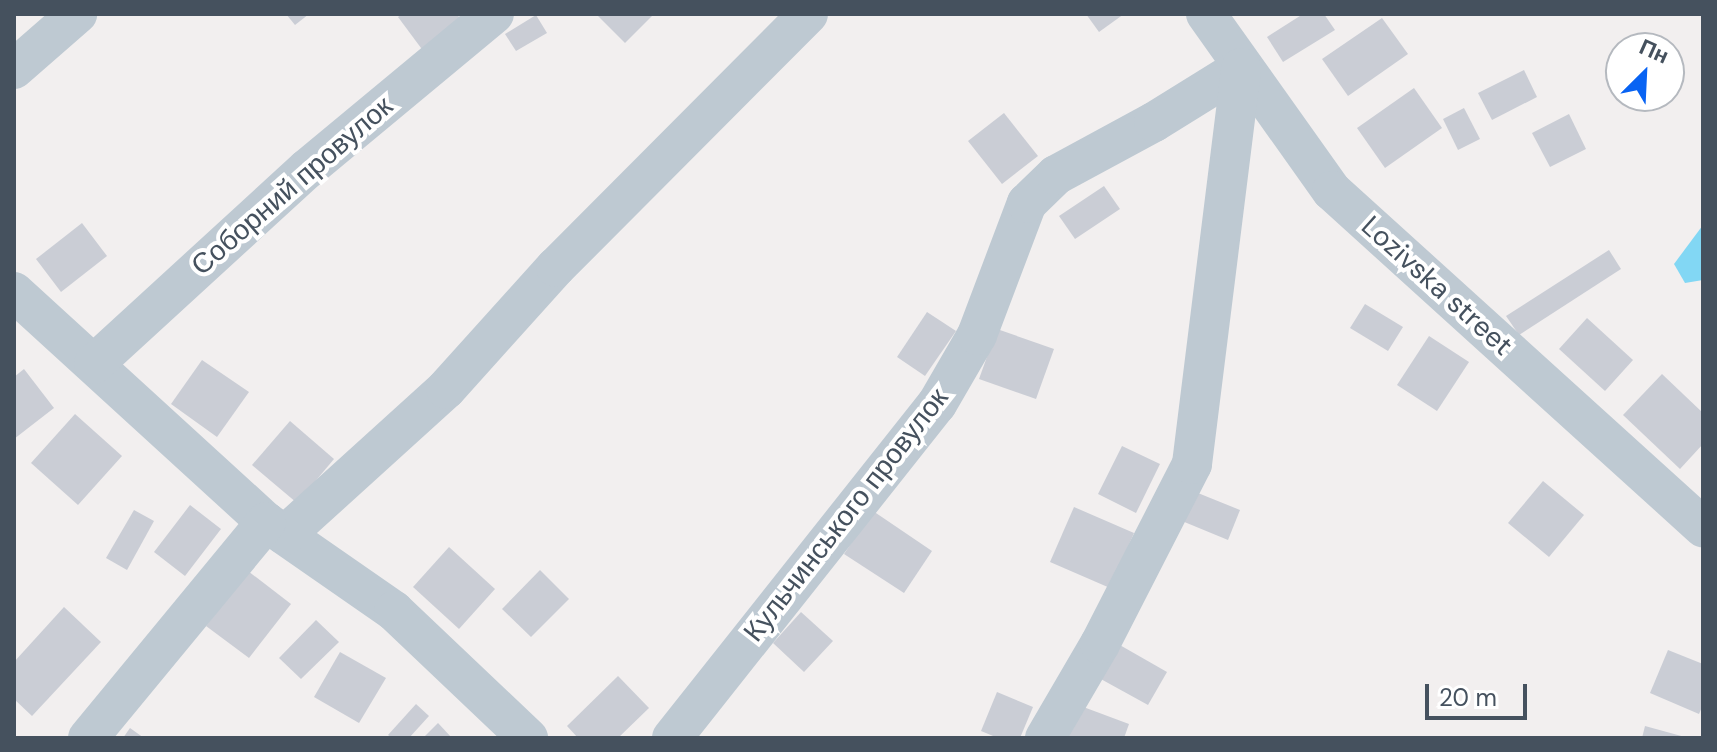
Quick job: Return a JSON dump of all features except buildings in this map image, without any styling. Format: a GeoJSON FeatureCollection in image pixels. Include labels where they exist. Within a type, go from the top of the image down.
{"type":"FeatureCollection","features":[{"type":"Feature","properties":{"kind":"street"},"geometry":{"type":"LineString","coordinates":[[14,69],[77,14]]}},
{"type":"Feature","properties":{"kind":"street","name":"Соборний провулок"},"geometry":{"type":"LineString","coordinates":[[94,364],[307,169],[494,14]]}},
{"type":"Feature","properties":{"kind":"street"},"geometry":{"type":"LineString","coordinates":[[88,738],[275,528],[446,389],[556,267],[808,14]]}},
{"type":"Feature","properties":{"kind":"street","name":"Lozivska street"},"geometry":{"type":"LineString","coordinates":[[1206,14],[1241,68],[1332,191],[1703,527]]}},
{"type":"Feature","properties":{"kind":"street"},"geometry":{"type":"LineString","coordinates":[[1045,738],[1100,644],[1192,464],[1241,68]]}},
{"type":"Feature","properties":{"kind":"street","name":"Кульчинського провулок"},"geometry":{"type":"LineString","coordinates":[[672,738],[937,404],[977,335],[1027,203],[1056,175],[1154,122],[1241,68]]}},
{"type":"Feature","properties":{"kind":"street"},"geometry":{"type":"LineString","coordinates":[[14,292],[275,528],[394,611],[528,738]]}},
{"type":"Feature","properties":{"kind":"water"},"geometry":{"type":"Polygon","coordinates":[[[1703,225],[1703,280],[1685,283],[1674,264],[1703,225]]]}}]}
